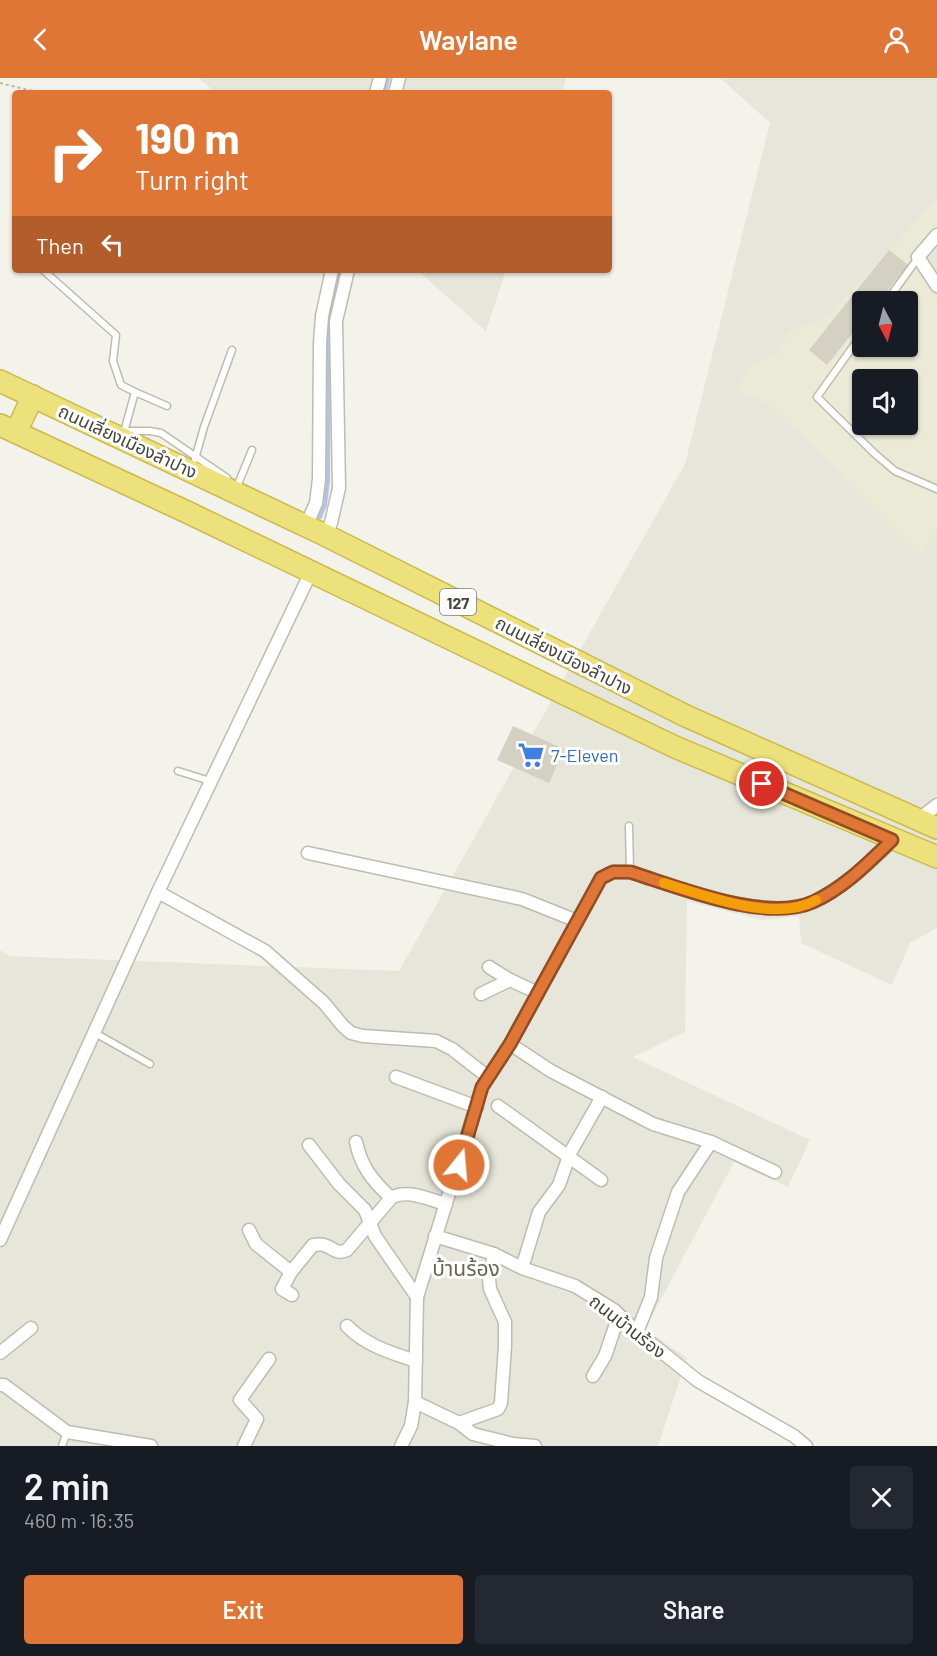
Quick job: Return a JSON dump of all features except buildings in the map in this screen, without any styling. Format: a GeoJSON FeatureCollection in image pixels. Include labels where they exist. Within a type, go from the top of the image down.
{"type":"FeatureCollection","features":[{"type":"Feature","properties":{"kind":"highway","name":"ถนนเลี่ยงเมืองลำปาง"},"geometry":{"type":"LineString","coordinates":[[0,381],[194,464],[236,489],[315,530],[686,716],[927,824]]}},
{"type":"Feature","properties":{"kind":"highway"},"geometry":{"type":"LineString","coordinates":[[8,429],[33,396]]}},
{"type":"Feature","properties":{"kind":"highway","name":"ถนนเลี่ยงเมืองลำปาง"},"geometry":{"type":"LineString","coordinates":[[8,429],[675,747],[937,857]]}},
{"type":"Feature","properties":{"kind":"street"},"geometry":{"type":"LineString","coordinates":[[937,235],[918,257],[937,286]]}},
{"type":"Feature","properties":{"kind":"street"},"geometry":{"type":"LineString","coordinates":[[331,273],[322,316],[320,343],[319,479],[315,530],[331,523],[339,488],[336,321],[347,273]]}},
{"type":"Feature","properties":{"kind":"street"},"geometry":{"type":"LineString","coordinates":[[322,316],[336,321]]}},
{"type":"Feature","properties":{"kind":"street"},"geometry":{"type":"LineString","coordinates":[[319,394],[337,394]]}},
{"type":"Feature","properties":{"kind":"street"},"geometry":{"type":"LineString","coordinates":[[0,1240],[158,892],[205,780],[310,572]]}},
{"type":"Feature","properties":{"kind":"street"},"geometry":{"type":"LineString","coordinates":[[927,824],[937,805]]}},
{"type":"Feature","properties":{"kind":"street"},"geometry":{"type":"LineString","coordinates":[[401,1446],[411,1426],[415,1402],[417,1297],[482,1087],[510,1044],[601,878],[613,872],[630,872],[745,907],[779,910],[812,903],[849,880],[892,840]]}},
{"type":"Feature","properties":{"kind":"street"},"geometry":{"type":"LineString","coordinates":[[308,852],[522,899],[577,921]]}},
{"type":"Feature","properties":{"kind":"street"},"geometry":{"type":"LineString","coordinates":[[158,892],[265,951],[324,1003],[351,1033],[363,1036],[436,1041],[452,1049],[488,1077]]}},
{"type":"Feature","properties":{"kind":"street"},"geometry":{"type":"LineString","coordinates":[[489,967],[538,993]]}},
{"type":"Feature","properties":{"kind":"street"},"geometry":{"type":"LineString","coordinates":[[481,994],[510,980]]}},
{"type":"Feature","properties":{"kind":"street"},"geometry":{"type":"LineString","coordinates":[[510,1044],[551,1071],[653,1124],[711,1142],[775,1173]]}},
{"type":"Feature","properties":{"kind":"street"},"geometry":{"type":"LineString","coordinates":[[396,1077],[477,1107]]}},
{"type":"Feature","properties":{"kind":"street"},"geometry":{"type":"LineString","coordinates":[[522,1268],[539,1212],[559,1185],[568,1158],[602,1097]]}},
{"type":"Feature","properties":{"kind":"street"},"geometry":{"type":"LineString","coordinates":[[498,1106],[601,1180]]}},
{"type":"Feature","properties":{"kind":"street"},"geometry":{"type":"LineString","coordinates":[[356,1142],[359,1156],[371,1180],[391,1198]]}},
{"type":"Feature","properties":{"kind":"street"},"geometry":{"type":"LineString","coordinates":[[638,1332],[651,1297],[656,1258],[678,1191],[711,1142]]}},
{"type":"Feature","properties":{"kind":"street"},"geometry":{"type":"LineString","coordinates":[[309,1144],[339,1184],[365,1210],[375,1236],[417,1297]]}},
{"type":"Feature","properties":{"kind":"street"},"geometry":{"type":"LineString","coordinates":[[292,1296],[282,1289],[291,1272],[313,1245],[324,1245],[341,1253],[347,1250],[391,1198],[401,1193],[446,1204]]}},
{"type":"Feature","properties":{"kind":"street"},"geometry":{"type":"LineString","coordinates":[[249,1230],[256,1244],[291,1272]]}},
{"type":"Feature","properties":{"kind":"street","name":"ถนนบ้านร้อง"},"geometry":{"type":"LineString","coordinates":[[435,1236],[495,1254],[522,1268],[575,1286],[619,1315],[698,1381],[794,1436],[806,1446]]}},
{"type":"Feature","properties":{"kind":"street"},"geometry":{"type":"LineString","coordinates":[[459,1423],[498,1409],[501,1403],[505,1322],[490,1289],[489,1280],[495,1254]]}},
{"type":"Feature","properties":{"kind":"street"},"geometry":{"type":"LineString","coordinates":[[593,1376],[605,1356],[619,1315]]}},
{"type":"Feature","properties":{"kind":"street"},"geometry":{"type":"LineString","coordinates":[[347,1326],[356,1336],[416,1361]]}},
{"type":"Feature","properties":{"kind":"street"},"geometry":{"type":"LineString","coordinates":[[0,1353],[31,1328]]}},
{"type":"Feature","properties":{"kind":"street"},"geometry":{"type":"LineString","coordinates":[[244,1446],[257,1419],[240,1400],[269,1359]]}},
{"type":"Feature","properties":{"kind":"street"},"geometry":{"type":"LineString","coordinates":[[0,1385],[4,1385],[67,1432],[151,1446]]}},
{"type":"Feature","properties":{"kind":"street"},"geometry":{"type":"LineString","coordinates":[[415,1402],[459,1423],[473,1434],[513,1445],[535,1446]]}},
{"type":"Feature","properties":{"kind":"lane"},"geometry":{"type":"LineString","coordinates":[[894,291],[918,257]]}},
{"type":"Feature","properties":{"kind":"lane"},"geometry":{"type":"LineString","coordinates":[[46,273],[116,335],[113,361],[121,385],[167,406]]}},
{"type":"Feature","properties":{"kind":"lane"},"geometry":{"type":"LineString","coordinates":[[852,348],[817,396],[895,471],[937,489]]}},
{"type":"Feature","properties":{"kind":"lane"},"geometry":{"type":"LineString","coordinates":[[194,464],[204,427],[232,350]]}},
{"type":"Feature","properties":{"kind":"lane"},"geometry":{"type":"LineString","coordinates":[[123,434],[135,392]]}},
{"type":"Feature","properties":{"kind":"lane"},"geometry":{"type":"LineString","coordinates":[[236,489],[252,450]]}},
{"type":"Feature","properties":{"kind":"lane"},"geometry":{"type":"LineString","coordinates":[[178,771],[205,780]]}},
{"type":"Feature","properties":{"kind":"lane"},"geometry":{"type":"LineString","coordinates":[[628,826],[630,872]]}},
{"type":"Feature","properties":{"kind":"lane"},"geometry":{"type":"LineString","coordinates":[[95,1033],[150,1064]]}},
{"type":"Feature","properties":{"kind":"lane"},"geometry":{"type":"LineString","coordinates":[[62,1446],[67,1432]]}},
{"type":"Feature","properties":{"kind":"path"},"geometry":{"type":"LineString","coordinates":[[0,83],[28,90]]}},
{"type":"Feature","properties":{"kind":"shaded area"},"geometry":{"type":"Polygon","coordinates":[[[199,78],[566,78],[563,90],[213,90],[199,78]]]}},
{"type":"Feature","properties":{"kind":"shaded area"},"geometry":{"type":"Polygon","coordinates":[[[720,78],[937,78],[937,928],[910,943],[892,985],[801,943],[799,916],[762,920],[687,901],[685,1032],[633,1057],[810,1140],[788,1187],[734,1162],[645,1329],[687,1358],[658,1446],[0,1446],[0,950],[9,956],[399,971],[685,464],[770,123],[720,78]]]}},
{"type":"Feature","properties":{"kind":"shaded area"},"geometry":{"type":"Polygon","coordinates":[[[937,198],[937,229],[910,259],[937,300],[937,528],[918,556],[805,437],[763,401],[737,391],[748,369],[754,363],[778,353],[788,332],[820,321],[832,312],[937,198]]]}},
{"type":"Feature","properties":{"kind":"shaded area"},"geometry":{"type":"Polygon","coordinates":[[[420,273],[505,273],[486,331],[420,273]]]}},
{"type":"Feature","properties":{"kind":"waterway"},"geometry":{"type":"LineString","coordinates":[[385,90],[388,78]]}},
{"type":"Feature","properties":{"kind":"waterway"},"geometry":{"type":"LineString","coordinates":[[320,517],[325,505],[328,480],[329,324],[338,273]]}},
{"type":"Feature","properties":{"kind":"slow traffic"},"geometry":{"type":"LineString","coordinates":[[664,883],[745,907],[779,910],[812,903],[816,900]]}},
{"type":"Feature","properties":{"kind":"place","name":"7-Eleven"},"geometry":{"type":"Point","coordinates":[531,755]}},
{"type":"Feature","properties":{"kind":"district","name":"บ้านร้อง"},"geometry":{"type":"Point","coordinates":[466,1267]}},
{"type":"Feature","properties":{"kind":"route"},"geometry":{"type":"LineString","coordinates":[[459,1165],[482,1087],[510,1044],[601,878],[613,872],[630,872],[745,907],[779,910],[812,903],[849,880],[892,840],[762,784]]}}]}
